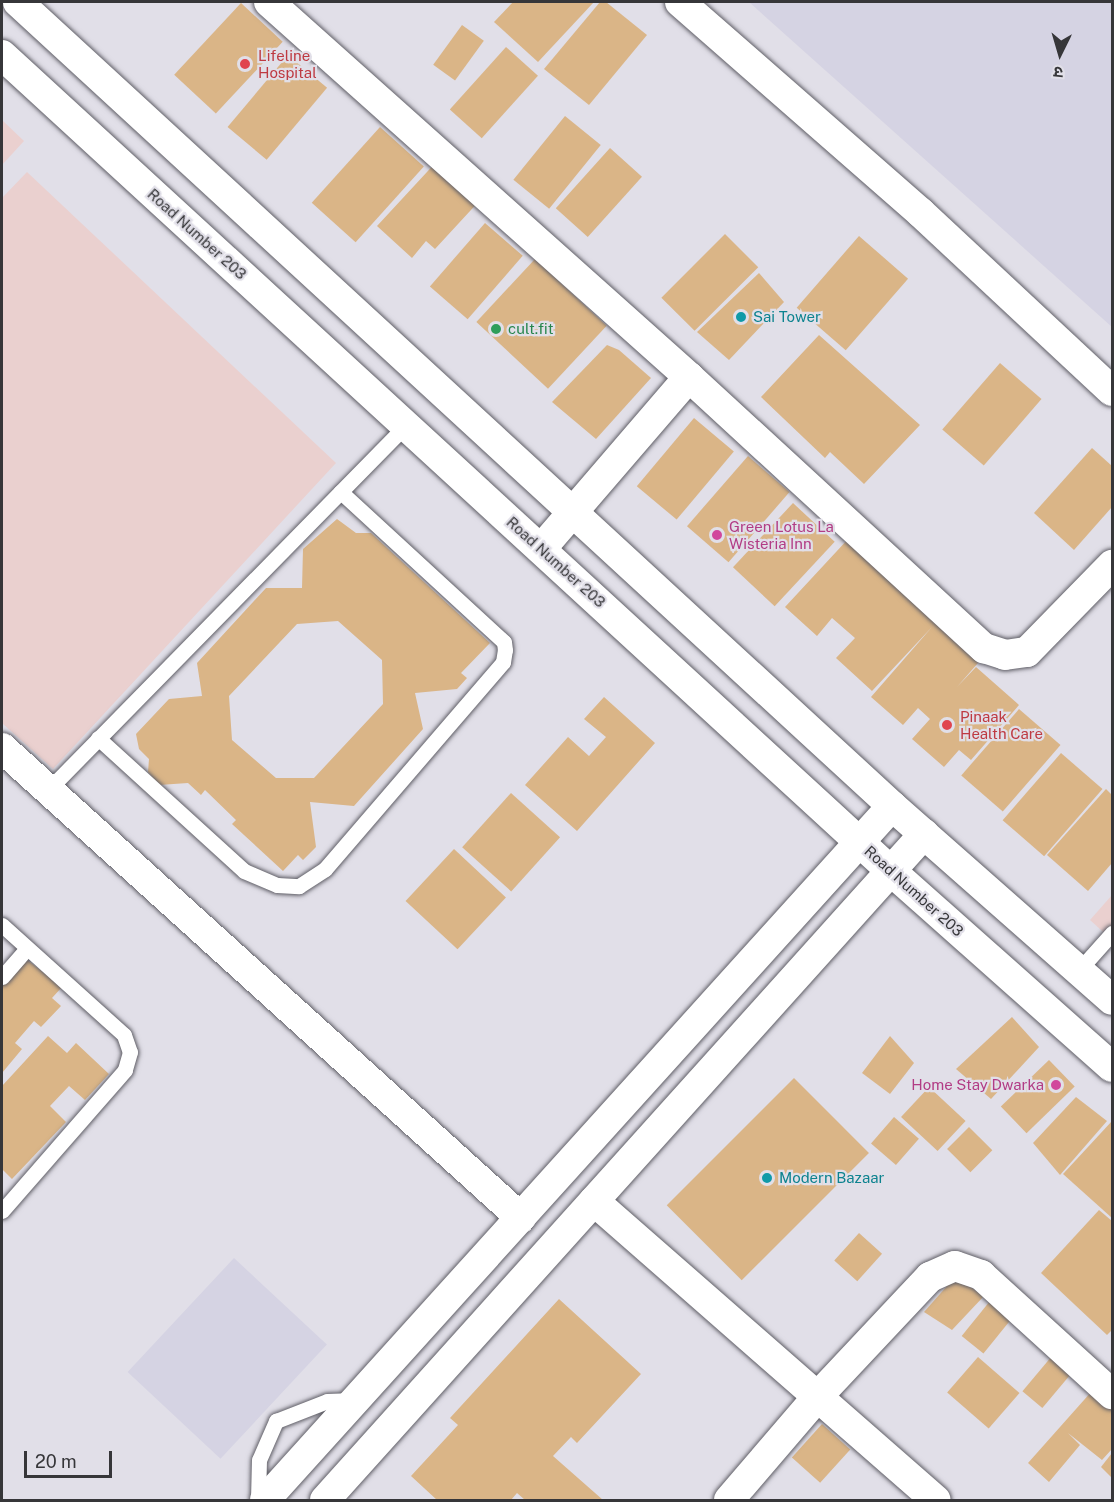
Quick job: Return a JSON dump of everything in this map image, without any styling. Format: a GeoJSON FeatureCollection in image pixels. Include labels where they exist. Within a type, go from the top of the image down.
{"type":"FeatureCollection","features":[{"type":"Feature","properties":{"kind":"street"},"geometry":{"type":"LineString","coordinates":[[18,2],[892,806],[1113,1000]]}},
{"type":"Feature","properties":{"kind":"street"},"geometry":{"type":"LineString","coordinates":[[269,2],[689,376],[984,648],[1005,655],[1027,652],[1113,565]]}},
{"type":"Feature","properties":{"kind":"street"},"geometry":{"type":"LineString","coordinates":[[680,2],[921,213],[1113,391]]}},
{"type":"Feature","properties":{"kind":"street","name":"Road Number 203"},"geometry":{"type":"LineString","coordinates":[[2,55],[891,871],[1113,1067]]}},
{"type":"Feature","properties":{"kind":"street"},"geometry":{"type":"LineString","coordinates":[[542,549],[689,376]]}},
{"type":"Feature","properties":{"kind":"street"},"geometry":{"type":"LineString","coordinates":[[2,748],[520,1218]]}},
{"type":"Feature","properties":{"kind":"street"},"geometry":{"type":"LineString","coordinates":[[265,1500],[892,806]]}},
{"type":"Feature","properties":{"kind":"street"},"geometry":{"type":"LineString","coordinates":[[325,1500],[924,834]]}},
{"type":"Feature","properties":{"kind":"street"},"geometry":{"type":"LineString","coordinates":[[594,1202],[819,1395],[936,1500]]}},
{"type":"Feature","properties":{"kind":"street"},"geometry":{"type":"LineString","coordinates":[[729,1500],[819,1395],[930,1277],[955,1266],[981,1275],[1113,1394]]}},
{"type":"Feature","properties":{"kind":"lane"},"geometry":{"type":"LineString","coordinates":[[48,790],[406,425]]}},
{"type":"Feature","properties":{"kind":"lane"},"geometry":{"type":"LineString","coordinates":[[98,738],[244,871],[277,885],[299,886],[325,868],[503,662],[505,650],[504,642],[341,492]]}},
{"type":"Feature","properties":{"kind":"lane"},"geometry":{"type":"LineString","coordinates":[[2,925],[124,1035],[130,1052],[125,1070],[2,1211]]}},
{"type":"Feature","properties":{"kind":"lane"},"geometry":{"type":"LineString","coordinates":[[1079,970],[1113,933]]}},
{"type":"Feature","properties":{"kind":"lane"},"geometry":{"type":"LineString","coordinates":[[2,977],[27,948]]}},
{"type":"Feature","properties":{"kind":"lane"},"geometry":{"type":"LineString","coordinates":[[258,1500],[259,1460],[276,1421],[327,1401],[355,1400]]}},
{"type":"Feature","properties":{"kind":"shaded area"},"geometry":{"type":"Polygon","coordinates":[[[749,2],[1112,2],[1112,327],[749,2]]]}},
{"type":"Feature","properties":{"kind":"shaded area"},"geometry":{"type":"Polygon","coordinates":[[[2,120],[24,141],[2,165],[2,120]]]}},
{"type":"Feature","properties":{"kind":"shaded area"},"geometry":{"type":"Polygon","coordinates":[[[27,172],[336,463],[53,769],[2,723],[2,198],[27,172]]]}},
{"type":"Feature","properties":{"kind":"shaded area"},"geometry":{"type":"Polygon","coordinates":[[[1112,895],[1112,940],[1090,920],[1112,895]]]}},
{"type":"Feature","properties":{"kind":"shaded area"},"geometry":{"type":"Polygon","coordinates":[[[234,1258],[327,1345],[220,1459],[128,1372],[234,1258]]]}},
{"type":"Feature","properties":{"kind":"building"},"geometry":{"type":"Polygon","coordinates":[[[513,2],[594,2],[538,62],[494,22],[513,2]]]}},
{"type":"Feature","properties":{"kind":"building"},"geometry":{"type":"Polygon","coordinates":[[[600,2],[606,2],[647,35],[589,105],[544,69],[600,2]]]}},
{"type":"Feature","properties":{"kind":"building"},"geometry":{"type":"Polygon","coordinates":[[[241,3],[283,42],[216,114],[174,75],[241,3]]]}},
{"type":"Feature","properties":{"kind":"building"},"geometry":{"type":"Polygon","coordinates":[[[462,25],[484,41],[455,81],[433,65],[462,25]]]}},
{"type":"Feature","properties":{"kind":"building"},"geometry":{"type":"Polygon","coordinates":[[[506,47],[538,76],[482,138],[450,109],[506,47]]]}},
{"type":"Feature","properties":{"kind":"building"},"geometry":{"type":"Polygon","coordinates":[[[288,55],[327,88],[267,160],[228,127],[288,55]]]}},
{"type":"Feature","properties":{"kind":"building"},"geometry":{"type":"Polygon","coordinates":[[[565,116],[601,145],[549,209],[513,180],[565,116]]]}},
{"type":"Feature","properties":{"kind":"building"},"geometry":{"type":"Polygon","coordinates":[[[380,127],[424,166],[356,242],[312,203],[380,127]]]}},
{"type":"Feature","properties":{"kind":"building"},"geometry":{"type":"Polygon","coordinates":[[[610,148],[642,177],[588,237],[556,208],[610,148]]]}},
{"type":"Feature","properties":{"kind":"building"},"geometry":{"type":"Polygon","coordinates":[[[439,159],[482,198],[435,249],[426,241],[412,258],[377,226],[439,159]]]}},
{"type":"Feature","properties":{"kind":"building"},"geometry":{"type":"Polygon","coordinates":[[[485,223],[523,256],[468,319],[430,286],[485,223]]]}},
{"type":"Feature","properties":{"kind":"building"},"geometry":{"type":"Polygon","coordinates":[[[725,234],[758,267],[695,331],[661,298],[725,234]]]}},
{"type":"Feature","properties":{"kind":"building"},"geometry":{"type":"Polygon","coordinates":[[[859,236],[908,279],[846,350],[797,308],[859,236]]]}},
{"type":"Feature","properties":{"kind":"building"},"geometry":{"type":"Polygon","coordinates":[[[535,259],[607,326],[548,389],[476,322],[535,259]]]}},
{"type":"Feature","properties":{"kind":"building","name":"Sai Tower"},"geometry":{"type":"Polygon","coordinates":[[[759,273],[784,302],[729,360],[697,332],[759,273]]]}},
{"type":"Feature","properties":{"kind":"building"},"geometry":{"type":"Polygon","coordinates":[[[819,335],[920,425],[864,484],[830,452],[825,458],[761,397],[819,335]]]}},
{"type":"Feature","properties":{"kind":"building"},"geometry":{"type":"Polygon","coordinates":[[[607,345],[619,350],[651,378],[596,439],[552,402],[607,345]]]}},
{"type":"Feature","properties":{"kind":"building"},"geometry":{"type":"Polygon","coordinates":[[[1000,363],[1042,399],[984,465],[942,429],[1000,363]]]}},
{"type":"Feature","properties":{"kind":"building"},"geometry":{"type":"Polygon","coordinates":[[[694,418],[734,451],[677,520],[637,486],[694,418]]]}},
{"type":"Feature","properties":{"kind":"building"},"geometry":{"type":"Polygon","coordinates":[[[1092,448],[1112,466],[1112,507],[1074,550],[1034,513],[1092,448]]]}},
{"type":"Feature","properties":{"kind":"building"},"geometry":{"type":"Polygon","coordinates":[[[748,456],[790,492],[728,562],[687,526],[748,456]]]}},
{"type":"Feature","properties":{"kind":"building"},"geometry":{"type":"Polygon","coordinates":[[[793,503],[835,542],[775,606],[733,567],[793,503]]]}},
{"type":"Feature","properties":{"kind":"building"},"geometry":{"type":"Polygon","coordinates":[[[337,519],[356,533],[371,533],[490,643],[461,673],[467,678],[457,689],[415,693],[423,729],[354,806],[310,802],[316,847],[303,860],[298,855],[283,871],[232,824],[236,820],[205,790],[201,795],[188,783],[159,785],[148,772],[149,759],[139,749],[136,734],[169,699],[202,696],[197,663],[266,588],[302,588],[303,549],[337,519]],[[338,621],[297,624],[229,696],[232,740],[276,778],[314,778],[383,704],[382,660],[338,621]]]}},
{"type":"Feature","properties":{"kind":"building"},"geometry":{"type":"Polygon","coordinates":[[[849,538],[978,663],[957,687],[976,667],[1019,705],[971,760],[959,750],[944,767],[912,739],[930,719],[918,708],[903,725],[871,697],[932,627],[872,691],[836,658],[855,638],[832,618],[817,636],[785,607],[849,538]]]}},
{"type":"Feature","properties":{"kind":"building"},"geometry":{"type":"Polygon","coordinates":[[[604,697],[655,743],[577,831],[525,785],[568,737],[589,756],[606,737],[584,719],[604,697]]]}},
{"type":"Feature","properties":{"kind":"building"},"geometry":{"type":"Polygon","coordinates":[[[1019,709],[1061,745],[1003,811],[961,775],[1019,709]]]}},
{"type":"Feature","properties":{"kind":"building"},"geometry":{"type":"Polygon","coordinates":[[[1061,753],[1103,789],[1044,856],[1003,820],[1061,753]]]}},
{"type":"Feature","properties":{"kind":"building"},"geometry":{"type":"Polygon","coordinates":[[[1106,789],[1112,795],[1112,863],[1088,891],[1047,855],[1106,789]]]}},
{"type":"Feature","properties":{"kind":"building"},"geometry":{"type":"Polygon","coordinates":[[[511,793],[560,837],[511,891],[462,847],[511,793]]]}},
{"type":"Feature","properties":{"kind":"building"},"geometry":{"type":"Polygon","coordinates":[[[454,849],[506,897],[458,949],[406,901],[454,849]]]}},
{"type":"Feature","properties":{"kind":"building"},"geometry":{"type":"Polygon","coordinates":[[[26,959],[62,987],[52,998],[61,1006],[41,1027],[34,1021],[15,1043],[22,1049],[2,1073],[2,987],[26,959]]]}},
{"type":"Feature","properties":{"kind":"building"},"geometry":{"type":"Polygon","coordinates":[[[1012,1017],[1039,1047],[991,1099],[956,1069],[1012,1017]]]}},
{"type":"Feature","properties":{"kind":"building"},"geometry":{"type":"Polygon","coordinates":[[[48,1036],[67,1053],[76,1043],[109,1074],[85,1100],[69,1086],[50,1106],[66,1122],[12,1179],[2,1169],[2,1086],[48,1036]]]}},
{"type":"Feature","properties":{"kind":"building"},"geometry":{"type":"Polygon","coordinates":[[[890,1036],[914,1063],[890,1094],[862,1073],[890,1036]]]}},
{"type":"Feature","properties":{"kind":"building"},"geometry":{"type":"Polygon","coordinates":[[[1049,1060],[1075,1087],[1027,1133],[1001,1107],[1049,1060]]]}},
{"type":"Feature","properties":{"kind":"building","name":"Modern Bazaar"},"geometry":{"type":"Polygon","coordinates":[[[794,1078],[869,1153],[742,1280],[667,1205],[794,1078]]]}},
{"type":"Feature","properties":{"kind":"building"},"geometry":{"type":"Polygon","coordinates":[[[929,1087],[966,1121],[938,1151],[901,1117],[929,1087]]]}},
{"type":"Feature","properties":{"kind":"building"},"geometry":{"type":"Polygon","coordinates":[[[1076,1097],[1107,1121],[1060,1175],[1033,1143],[1076,1097]]]}},
{"type":"Feature","properties":{"kind":"building"},"geometry":{"type":"Polygon","coordinates":[[[894,1117],[919,1139],[896,1165],[871,1143],[894,1117]]]}},
{"type":"Feature","properties":{"kind":"building"},"geometry":{"type":"Polygon","coordinates":[[[1112,1121],[1112,1218],[1063,1174],[1112,1121]]]}},
{"type":"Feature","properties":{"kind":"building"},"geometry":{"type":"Polygon","coordinates":[[[969,1127],[992,1150],[970,1172],[947,1149],[969,1127]]]}},
{"type":"Feature","properties":{"kind":"building"},"geometry":{"type":"Polygon","coordinates":[[[1099,1210],[1112,1221],[1112,1330],[1107,1335],[1041,1273],[1099,1210]]]}},
{"type":"Feature","properties":{"kind":"building"},"geometry":{"type":"Polygon","coordinates":[[[859,1233],[882,1254],[857,1281],[834,1260],[859,1233]]]}},
{"type":"Feature","properties":{"kind":"building"},"geometry":{"type":"Polygon","coordinates":[[[955,1277],[984,1296],[952,1330],[924,1312],[955,1277]]]}},
{"type":"Feature","properties":{"kind":"building"},"geometry":{"type":"Polygon","coordinates":[[[559,1299],[641,1374],[577,1443],[571,1437],[553,1456],[603,1500],[525,1500],[517,1493],[511,1500],[437,1500],[411,1476],[458,1425],[450,1418],[559,1299]]]}},
{"type":"Feature","properties":{"kind":"building"},"geometry":{"type":"Polygon","coordinates":[[[990,1301],[1012,1319],[983,1354],[962,1336],[990,1301]]]}},
{"type":"Feature","properties":{"kind":"building"},"geometry":{"type":"Polygon","coordinates":[[[1052,1356],[1072,1373],[1042,1408],[1022,1391],[1052,1356]]]}},
{"type":"Feature","properties":{"kind":"building"},"geometry":{"type":"Polygon","coordinates":[[[978,1357],[1020,1393],[989,1429],[947,1392],[978,1357]]]}},
{"type":"Feature","properties":{"kind":"building"},"geometry":{"type":"Polygon","coordinates":[[[1092,1391],[1112,1410],[1112,1449],[1102,1460],[1068,1433],[1080,1445],[1049,1482],[1028,1463],[1092,1391]]]}},
{"type":"Feature","properties":{"kind":"building"},"geometry":{"type":"Polygon","coordinates":[[[822,1424],[850,1449],[820,1483],[792,1457],[822,1424]]]}},
{"type":"Feature","properties":{"kind":"building"},"geometry":{"type":"Polygon","coordinates":[[[1112,1453],[1112,1478],[1101,1467],[1112,1453]]]}},
{"type":"Feature","properties":{"kind":"place","name":"Lifeline Hospital"},"geometry":{"type":"Point","coordinates":[245,64]}},
{"type":"Feature","properties":{"kind":"place","name":"Sai Tower"},"geometry":{"type":"Point","coordinates":[741,317]}},
{"type":"Feature","properties":{"kind":"place","name":"cult.fit"},"geometry":{"type":"Point","coordinates":[496,329]}},
{"type":"Feature","properties":{"kind":"place","name":"Green Lotus La Wisteria Inn"},"geometry":{"type":"Point","coordinates":[717,535]}},
{"type":"Feature","properties":{"kind":"place","name":"Pinaak Health Care"},"geometry":{"type":"Point","coordinates":[947,725]}},
{"type":"Feature","properties":{"kind":"place","name":"Home Stay Dwarka"},"geometry":{"type":"Point","coordinates":[1056,1085]}},
{"type":"Feature","properties":{"kind":"place","name":"Modern Bazaar"},"geometry":{"type":"Point","coordinates":[767,1178]}}]}
